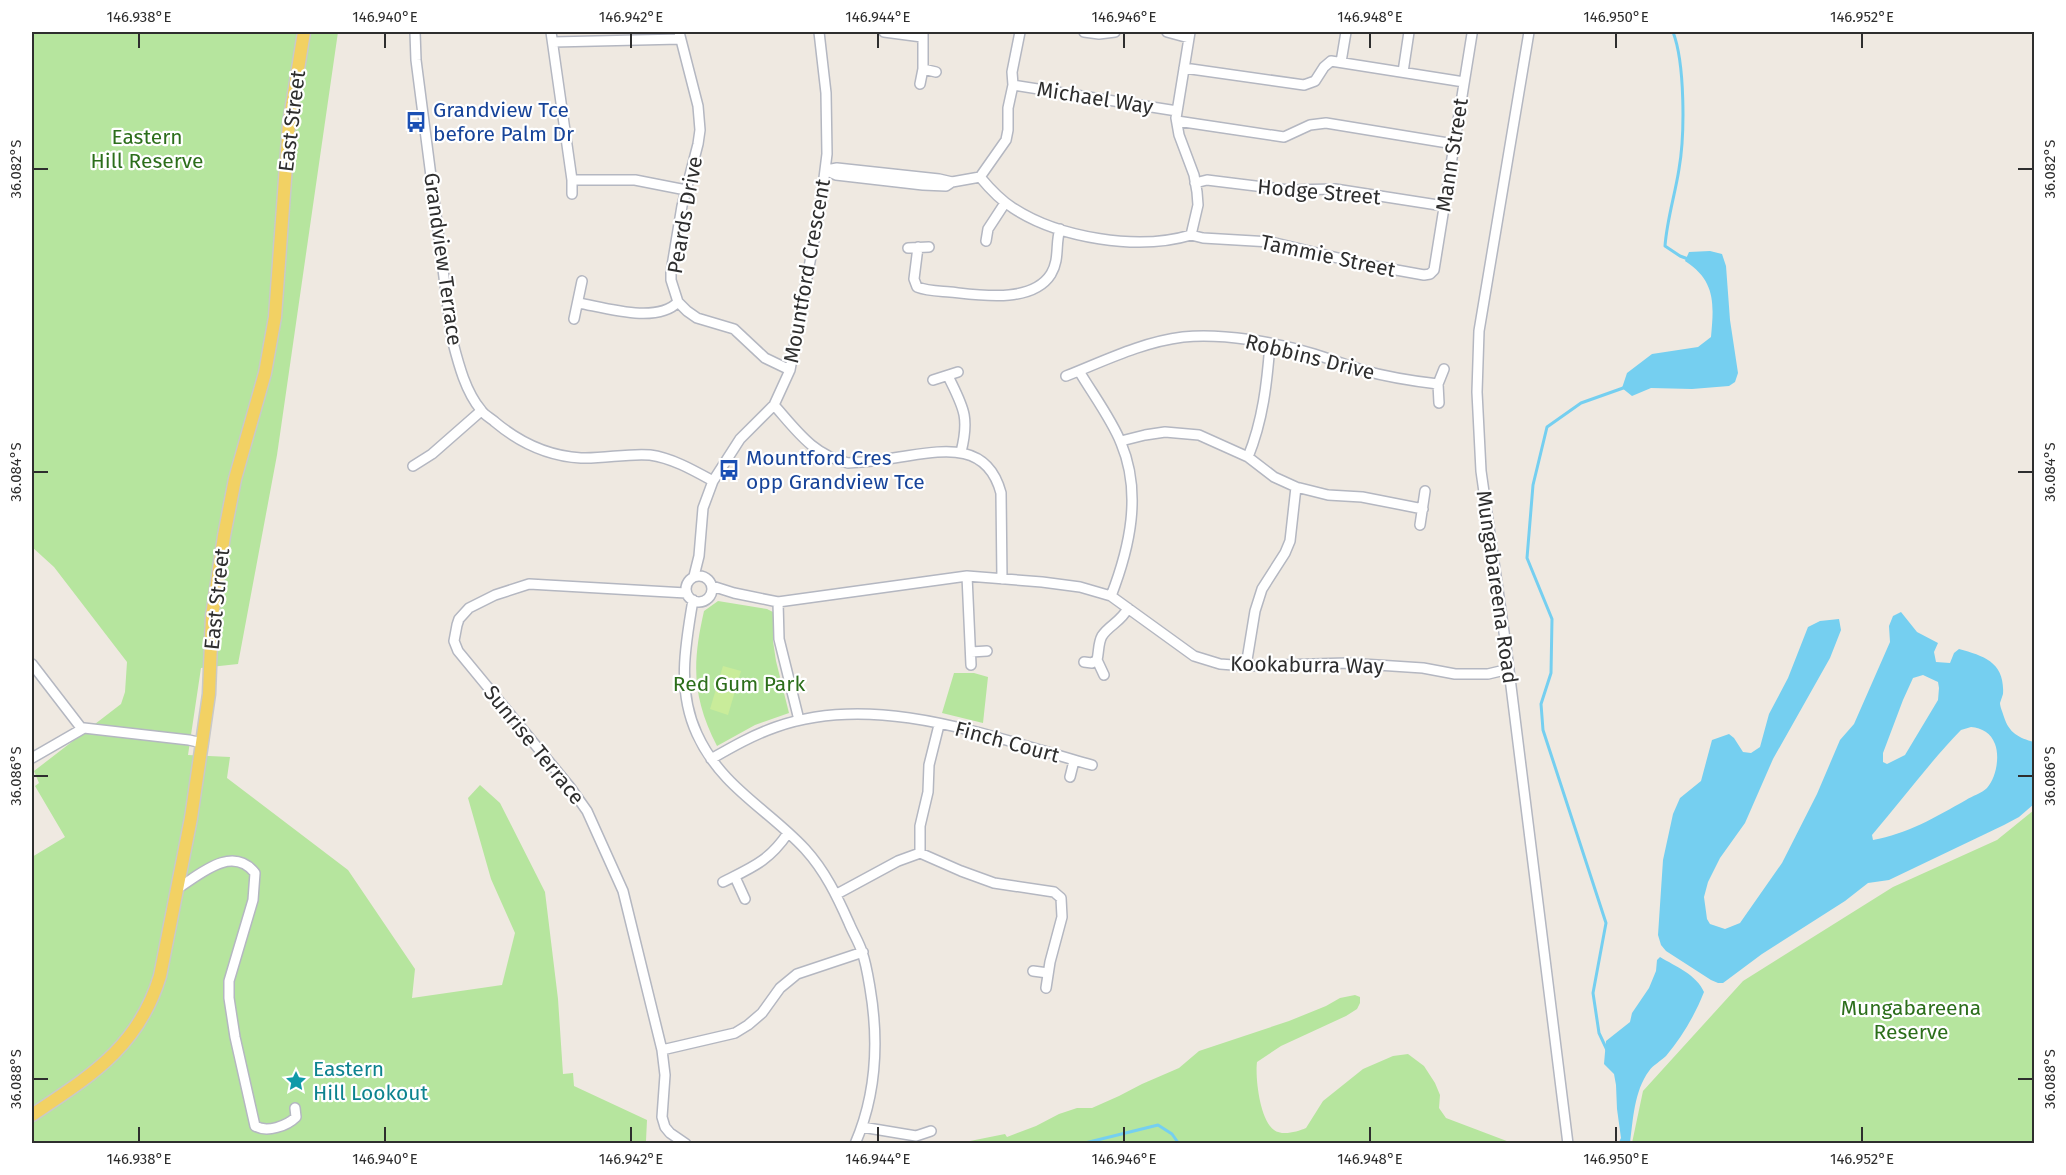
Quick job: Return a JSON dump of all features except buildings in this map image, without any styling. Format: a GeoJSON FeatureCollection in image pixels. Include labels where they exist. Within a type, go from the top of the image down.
{"type":"FeatureCollection","features":[{"type":"Feature","properties":{"kind":"main road","name":"East Street"},"geometry":{"type":"LineString","coordinates":[[32,1115],[90,1075],[122,1047],[153,999],[160,976],[202,743],[209,694],[212,616],[224,536],[234,479],[265,373],[275,317],[289,124],[304,32]]}},
{"type":"Feature","properties":{"kind":"street","name":"Grandview Terrace"},"geometry":{"type":"LineString","coordinates":[[416,32],[417,69],[452,339],[458,363],[481,411],[507,433],[548,453],[588,458],[650,455],[687,466],[713,481]]}},
{"type":"Feature","properties":{"kind":"street","name":"Mountford Crescent"},"geometry":{"type":"LineString","coordinates":[[698,598],[691,579],[699,556],[703,508],[713,481],[740,439],[774,405],[790,370],[820,211],[825,170],[826,93],[819,32]]}},
{"type":"Feature","properties":{"kind":"street"},"geometry":{"type":"LineString","coordinates":[[884,32],[922,34],[923,69],[920,84]]}},
{"type":"Feature","properties":{"kind":"street"},"geometry":{"type":"LineString","coordinates":[[825,170],[836,175],[923,185],[946,186],[952,182],[980,177],[1006,140],[1008,108],[1013,85],[1013,65],[1020,32]]}},
{"type":"Feature","properties":{"kind":"street"},"geometry":{"type":"LineString","coordinates":[[1084,32],[1099,34],[1115,32]]}},
{"type":"Feature","properties":{"kind":"street"},"geometry":{"type":"LineString","coordinates":[[1167,32],[1190,35],[1177,121],[1195,183],[1198,205],[1191,235]]}},
{"type":"Feature","properties":{"kind":"street"},"geometry":{"type":"LineString","coordinates":[[1341,62],[1347,32]]}},
{"type":"Feature","properties":{"kind":"street"},"geometry":{"type":"LineString","coordinates":[[1402,72],[1409,32]]}},
{"type":"Feature","properties":{"kind":"street","name":"Mungabareena Road"},"geometry":{"type":"LineString","coordinates":[[1529,32],[1479,331],[1478,392],[1481,471],[1509,669],[1568,1143]]}},
{"type":"Feature","properties":{"kind":"street","name":"Mann Street"},"geometry":{"type":"LineString","coordinates":[[1430,274],[1434,270],[1472,34]]}},
{"type":"Feature","properties":{"kind":"street"},"geometry":{"type":"LineString","coordinates":[[572,194],[552,37],[680,35]]}},
{"type":"Feature","properties":{"kind":"street","name":"Peards Drive"},"geometry":{"type":"LineString","coordinates":[[680,35],[698,106],[700,124],[698,144],[686,190],[671,272],[671,280],[678,302],[697,318],[734,329],[765,358],[790,370]]}},
{"type":"Feature","properties":{"kind":"street"},"geometry":{"type":"LineString","coordinates":[[1184,68],[1304,85],[1315,81],[1327,63],[1332,61],[1464,82]]}},
{"type":"Feature","properties":{"kind":"street"},"geometry":{"type":"LineString","coordinates":[[923,69],[936,72]]}},
{"type":"Feature","properties":{"kind":"street","name":"Michael Way"},"geometry":{"type":"LineString","coordinates":[[1013,85],[1177,111]]}},
{"type":"Feature","properties":{"kind":"street"},"geometry":{"type":"LineString","coordinates":[[1177,121],[1284,137],[1310,125],[1326,123],[1454,144]]}},
{"type":"Feature","properties":{"kind":"street","name":"Tammie Street"},"geometry":{"type":"LineString","coordinates":[[980,177],[996,196],[1014,209],[1060,229],[1101,240],[1162,240],[1191,235],[1203,238],[1271,242],[1364,264],[1424,275],[1430,274]]}},
{"type":"Feature","properties":{"kind":"street"},"geometry":{"type":"LineString","coordinates":[[572,180],[635,180],[686,190]]}},
{"type":"Feature","properties":{"kind":"street","name":"Hodge Street"},"geometry":{"type":"LineString","coordinates":[[1195,183],[1207,180],[1288,190],[1335,189],[1444,206]]}},
{"type":"Feature","properties":{"kind":"street"},"geometry":{"type":"LineString","coordinates":[[987,241],[988,229],[1005,203]]}},
{"type":"Feature","properties":{"kind":"street"},"geometry":{"type":"LineString","coordinates":[[929,247],[913,248],[914,279],[917,287],[976,295],[1012,295],[1044,282],[1050,275],[1058,257],[1057,244],[1060,229]]}},
{"type":"Feature","properties":{"kind":"street"},"geometry":{"type":"LineString","coordinates":[[574,319],[582,281]]}},
{"type":"Feature","properties":{"kind":"street"},"geometry":{"type":"LineString","coordinates":[[579,303],[646,314],[666,311],[678,302]]}},
{"type":"Feature","properties":{"kind":"street","name":"Robbins Drive"},"geometry":{"type":"LineString","coordinates":[[1066,376],[1140,347],[1182,337],[1228,337],[1311,352],[1362,370],[1394,378],[1438,384]]}},
{"type":"Feature","properties":{"kind":"street"},"geometry":{"type":"LineString","coordinates":[[1248,457],[1260,421],[1270,344]]}},
{"type":"Feature","properties":{"kind":"street"},"geometry":{"type":"LineString","coordinates":[[1439,403],[1438,384],[1444,369]]}},
{"type":"Feature","properties":{"kind":"street"},"geometry":{"type":"LineString","coordinates":[[1079,371],[1121,441],[1129,466],[1132,512],[1128,546],[1111,596]]}},
{"type":"Feature","properties":{"kind":"street"},"geometry":{"type":"LineString","coordinates":[[933,380],[958,372]]}},
{"type":"Feature","properties":{"kind":"street"},"geometry":{"type":"LineString","coordinates":[[948,376],[958,394],[964,412],[965,439],[962,452]]}},
{"type":"Feature","properties":{"kind":"street"},"geometry":{"type":"LineString","coordinates":[[774,405],[813,447],[833,459],[848,463],[947,450],[962,452],[983,463],[990,469],[999,484],[1002,505],[1002,579]]}},
{"type":"Feature","properties":{"kind":"street"},"geometry":{"type":"LineString","coordinates":[[413,466],[432,454],[481,411]]}},
{"type":"Feature","properties":{"kind":"street"},"geometry":{"type":"LineString","coordinates":[[1121,441],[1165,432],[1199,435],[1248,457],[1267,472],[1296,487],[1328,495],[1362,497],[1423,509]]}},
{"type":"Feature","properties":{"kind":"street"},"geometry":{"type":"LineString","coordinates":[[1246,666],[1255,611],[1262,589],[1290,541],[1296,487]]}},
{"type":"Feature","properties":{"kind":"street"},"geometry":{"type":"LineString","coordinates":[[1420,525],[1425,491]]}},
{"type":"Feature","properties":{"kind":"street","name":"Mountford Crescent"},"geometry":{"type":"LineString","coordinates":[[699,556],[706,577],[712,586]]}},
{"type":"Feature","properties":{"kind":"street"},"geometry":{"type":"LineString","coordinates":[[691,579],[700,575],[706,577]]}},
{"type":"Feature","properties":{"kind":"street"},"geometry":{"type":"LineString","coordinates":[[967,576],[971,665]]}},
{"type":"Feature","properties":{"kind":"street","name":"Kookaburra Way"},"geometry":{"type":"LineString","coordinates":[[712,586],[778,602],[967,576],[1080,587],[1111,596],[1194,656],[1220,664],[1246,666],[1347,663],[1423,668],[1455,674],[1488,674],[1509,669]]}},
{"type":"Feature","properties":{"kind":"street","name":"Sunrise Terrace"},"geometry":{"type":"LineString","coordinates":[[665,590],[691,579]]}},
{"type":"Feature","properties":{"kind":"street","name":"Sunrise Terrace"},"geometry":{"type":"LineString","coordinates":[[686,1143],[670,1133],[662,1117],[665,1075],[662,1050],[623,891],[587,811],[570,787],[458,651],[454,641],[459,619],[469,608],[495,595],[529,584],[665,590],[698,598]]}},
{"type":"Feature","properties":{"kind":"street"},"geometry":{"type":"LineString","coordinates":[[712,586],[698,598],[688,624],[683,670],[685,695],[696,734],[728,781],[805,849],[821,869],[837,894],[862,952],[872,1001],[876,1050],[872,1094],[855,1143]]}},
{"type":"Feature","properties":{"kind":"street","name":"Kookaburra Way"},"geometry":{"type":"LineString","coordinates":[[698,598],[734,593]]}},
{"type":"Feature","properties":{"kind":"street"},"geometry":{"type":"LineString","coordinates":[[778,602],[779,639],[799,720]]}},
{"type":"Feature","properties":{"kind":"street"},"geometry":{"type":"LineString","coordinates":[[1104,675],[1097,660],[1102,635],[1120,620],[1128,608]]}},
{"type":"Feature","properties":{"kind":"street"},"geometry":{"type":"LineString","coordinates":[[971,652],[987,651]]}},
{"type":"Feature","properties":{"kind":"street"},"geometry":{"type":"LineString","coordinates":[[1084,662],[1092,663],[1097,660]]}},
{"type":"Feature","properties":{"kind":"street"},"geometry":{"type":"LineString","coordinates":[[32,664],[82,729]]}},
{"type":"Feature","properties":{"kind":"street","name":"Finch Court"},"geometry":{"type":"LineString","coordinates":[[711,759],[758,734],[799,720],[865,713],[895,715],[972,732],[1092,765]]}},
{"type":"Feature","properties":{"kind":"street"},"geometry":{"type":"LineString","coordinates":[[920,853],[920,826],[928,792],[929,765],[939,725]]}},
{"type":"Feature","properties":{"kind":"street"},"geometry":{"type":"LineString","coordinates":[[32,758],[82,729],[202,743]]}},
{"type":"Feature","properties":{"kind":"street","name":"Finch Court"},"geometry":{"type":"LineString","coordinates":[[1070,777],[1074,761]]}},
{"type":"Feature","properties":{"kind":"street"},"geometry":{"type":"LineString","coordinates":[[723,882],[759,864],[776,851],[788,833]]}},
{"type":"Feature","properties":{"kind":"street"},"geometry":{"type":"LineString","coordinates":[[837,894],[898,861],[920,853],[961,872],[994,883],[1054,892],[1060,898],[1062,917],[1046,988]]}},
{"type":"Feature","properties":{"kind":"street"},"geometry":{"type":"LineString","coordinates":[[177,889],[211,867],[230,860],[245,864],[255,873],[253,900],[229,981],[233,1028],[255,1126],[269,1129],[290,1122],[296,1117],[296,1108]]}},
{"type":"Feature","properties":{"kind":"street"},"geometry":{"type":"LineString","coordinates":[[735,877],[746,899]]}},
{"type":"Feature","properties":{"kind":"street"},"geometry":{"type":"LineString","coordinates":[[662,1050],[735,1033],[762,1013],[780,988],[797,974],[862,952]]}},
{"type":"Feature","properties":{"kind":"street"},"geometry":{"type":"LineString","coordinates":[[1033,970],[1048,973]]}},
{"type":"Feature","properties":{"kind":"street"},"geometry":{"type":"LineString","coordinates":[[862,1127],[917,1140],[931,1131]]}},
{"type":"Feature","properties":{"kind":"green space","name":"Eastern Hill Reserve"},"geometry":{"type":"Polygon","coordinates":[[[32,32],[338,32],[277,455],[238,664],[201,668],[188,755],[230,757],[227,778],[348,870],[415,969],[412,998],[502,985],[515,933],[491,879],[468,798],[480,785],[500,803],[545,892],[558,999],[563,1074],[573,1073],[574,1086],[647,1120],[646,1141],[668,1143],[32,1143],[32,857],[65,837],[35,786],[39,783],[34,771],[121,704],[125,692],[127,662],[54,567],[32,547],[32,32]]]}},
{"type":"Feature","properties":{"kind":"green space","name":"Red Gum Park"},"geometry":{"type":"Polygon","coordinates":[[[718,601],[773,612],[776,661],[789,713],[755,725],[717,746],[703,712],[696,664],[704,611],[718,601]]]}},
{"type":"Feature","properties":{"kind":"green space"},"geometry":{"type":"Polygon","coordinates":[[[723,666],[741,671],[728,715],[710,709],[723,666]]]}},
{"type":"Feature","properties":{"kind":"green space"},"geometry":{"type":"Polygon","coordinates":[[[954,673],[974,673],[988,677],[983,723],[942,713],[954,673]]]}},
{"type":"Feature","properties":{"kind":"green space","name":"Mungabareena Reserve"},"geometry":{"type":"Polygon","coordinates":[[[2034,810],[2034,1143],[1632,1143],[1643,1091],[1743,981],[1893,887],[1997,840],[2034,810]]]}},
{"type":"Feature","properties":{"kind":"green space"},"geometry":{"type":"Polygon","coordinates":[[[1355,995],[1360,997],[1357,1009],[1281,1046],[1257,1062],[1258,1088],[1262,1108],[1269,1125],[1274,1130],[1285,1133],[1306,1128],[1323,1101],[1363,1069],[1393,1056],[1408,1054],[1424,1066],[1435,1083],[1440,1095],[1439,1108],[1446,1118],[1512,1143],[960,1143],[1005,1134],[1007,1137],[1059,1114],[1077,1108],[1092,1108],[1179,1068],[1199,1051],[1289,1021],[1340,998],[1355,995]]]}},
{"type":"Feature","properties":{"kind":"water"},"geometry":{"type":"Polygon","coordinates":[[[1710,251],[1722,254],[1726,266],[1730,320],[1738,373],[1735,382],[1729,386],[1692,389],[1651,388],[1632,396],[1622,388],[1627,373],[1652,354],[1698,347],[1711,337],[1713,314],[1708,285],[1703,277],[1685,261],[1689,252],[1710,251]]]}},
{"type":"Feature","properties":{"kind":"water"},"geometry":{"type":"Polygon","coordinates":[[[1901,612],[1917,632],[1938,643],[1934,652],[1936,662],[1950,663],[1954,653],[1959,649],[1985,658],[1997,668],[2003,683],[2000,705],[2006,723],[2015,734],[2034,742],[2034,804],[2019,817],[2004,825],[1889,880],[1868,883],[1723,983],[1711,980],[1666,951],[1658,935],[1663,860],[1673,814],[1680,798],[1701,781],[1712,740],[1729,734],[1743,752],[1751,753],[1760,747],[1769,714],[1788,678],[1808,627],[1820,621],[1839,619],[1841,630],[1830,658],[1773,759],[1745,823],[1720,858],[1708,882],[1704,897],[1707,919],[1710,924],[1725,929],[1740,923],[1782,863],[1817,794],[1840,740],[1854,724],[1890,642],[1889,626],[1893,616],[1901,612]],[[1923,675],[1913,678],[1903,700],[1883,753],[1883,762],[1887,764],[1905,755],[1938,700],[1938,682],[1923,675]],[[1971,727],[1961,730],[1938,755],[1872,835],[1873,840],[1898,834],[1921,824],[1987,788],[1995,773],[1996,749],[1989,734],[1971,727]]]}},
{"type":"Feature","properties":{"kind":"water"},"geometry":{"type":"Polygon","coordinates":[[[1660,957],[1691,976],[1704,992],[1677,1041],[1644,1079],[1635,1106],[1630,1143],[1616,1143],[1621,1138],[1616,1085],[1614,1074],[1604,1064],[1606,1041],[1630,1022],[1632,1013],[1649,988],[1656,971],[1657,960],[1660,957]]]}},
{"type":"Feature","properties":{"kind":"waterway"},"geometry":{"type":"LineString","coordinates":[[1673,32],[1682,80],[1682,138],[1679,169],[1665,246],[1688,259]]}},
{"type":"Feature","properties":{"kind":"waterway"},"geometry":{"type":"LineString","coordinates":[[1607,1050],[1599,1033],[1593,993],[1606,923],[1543,730],[1541,704],[1551,673],[1552,619],[1527,558],[1533,485],[1547,427],[1581,403],[1626,387]]}},
{"type":"Feature","properties":{"kind":"waterway"},"geometry":{"type":"LineString","coordinates":[[1081,1144],[1158,1125],[1172,1134],[1179,1144]]}},
{"type":"Feature","properties":{"kind":"place","name":"Grandview Tce before Palm Dr"},"geometry":{"type":"Point","coordinates":[416,122]}},
{"type":"Feature","properties":{"kind":"place","name":"Mountford Cres opp Grandview Tce"},"geometry":{"type":"Point","coordinates":[729,470]}},
{"type":"Feature","properties":{"kind":"place","name":"Eastern Hill Lookout"},"geometry":{"type":"Point","coordinates":[296,1081]}}]}
